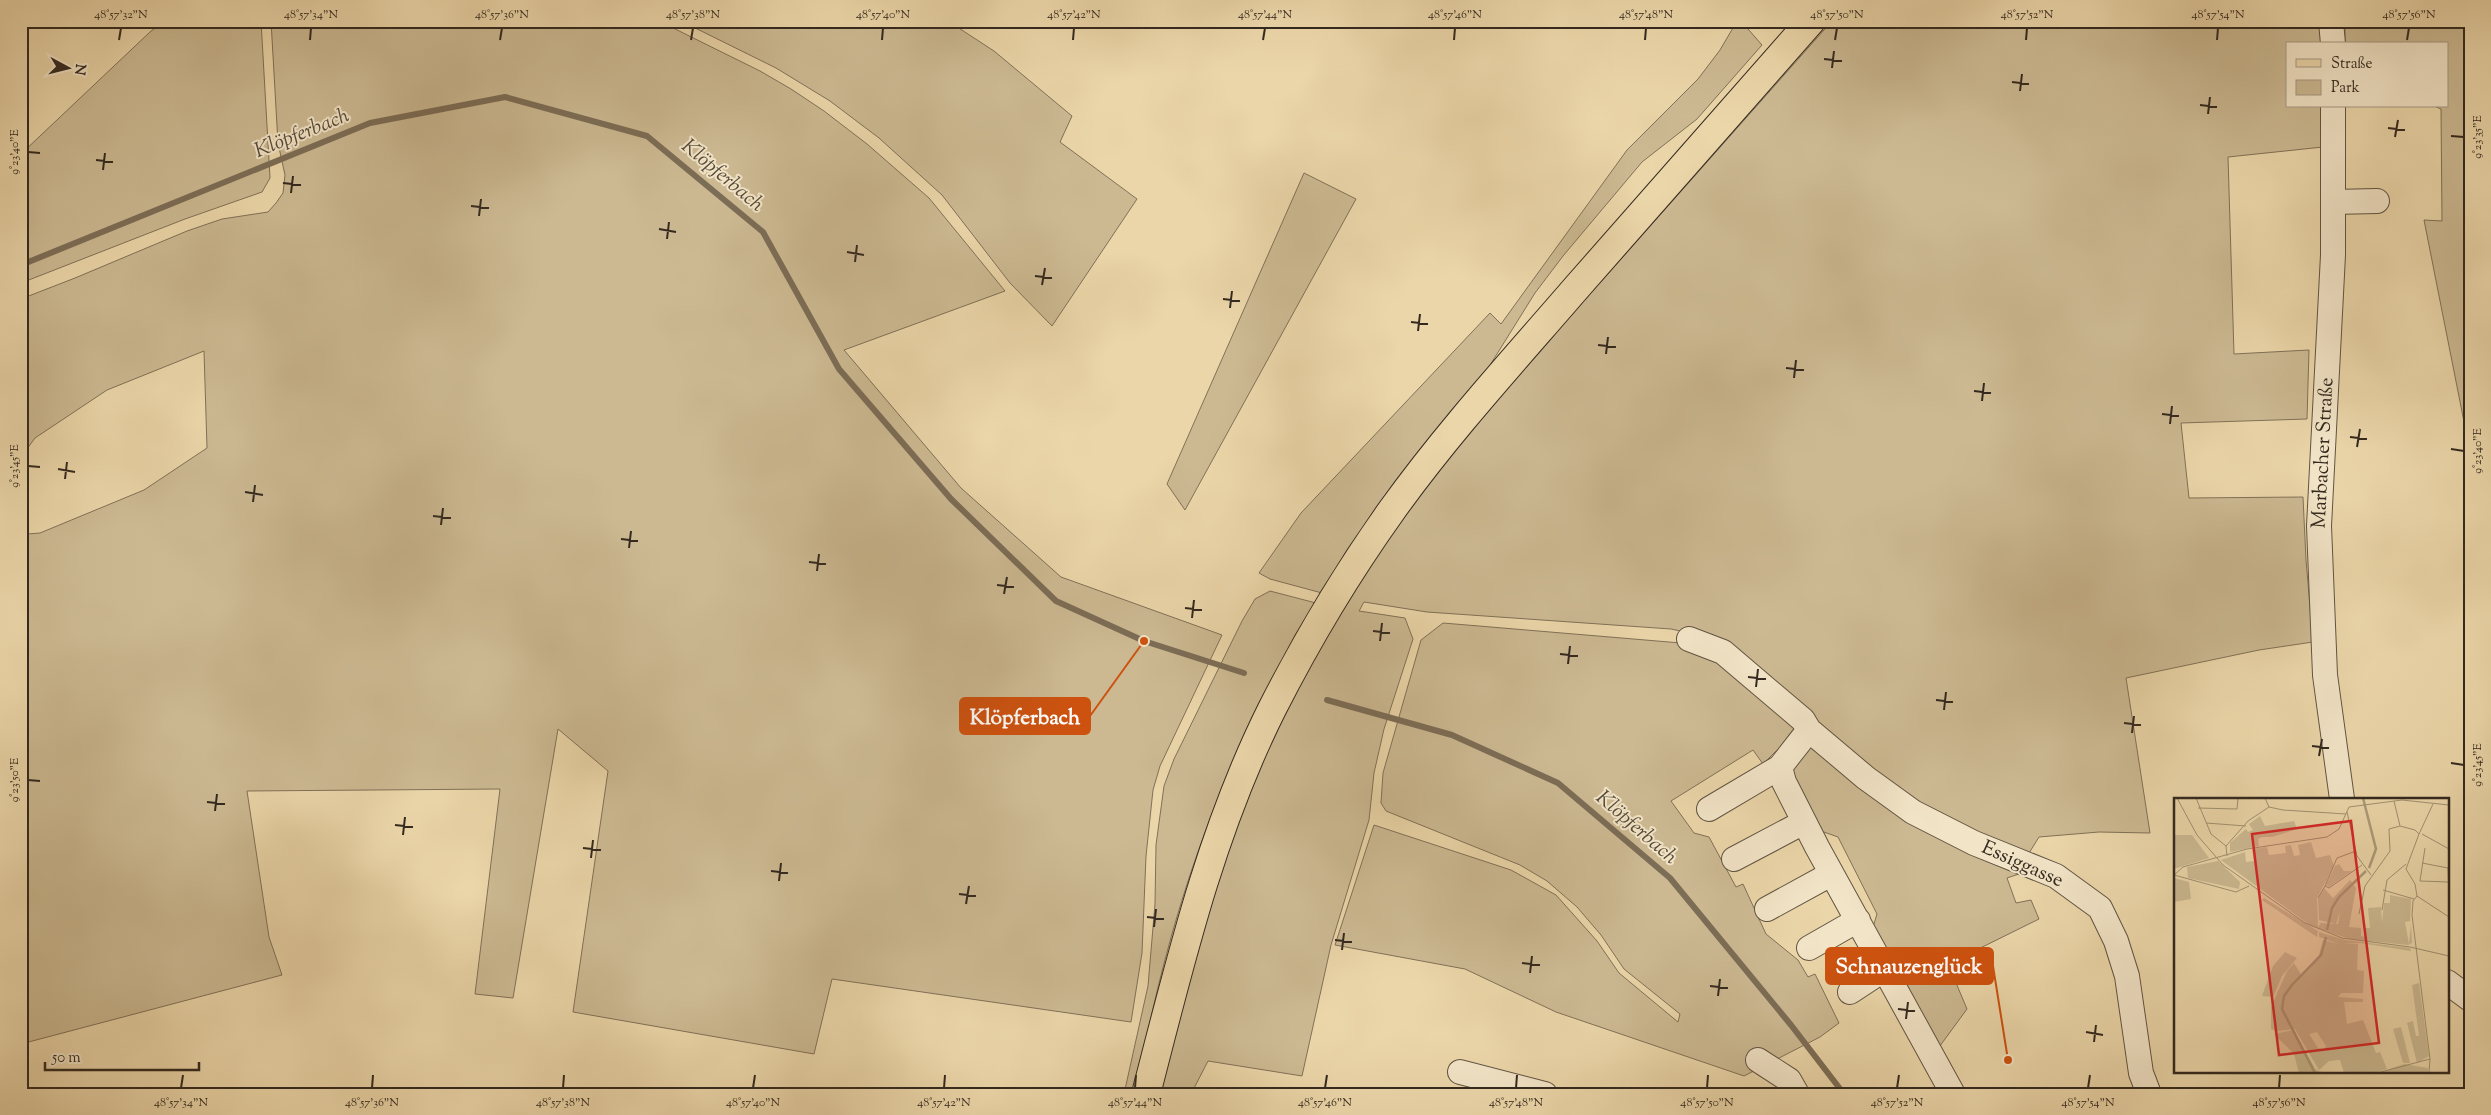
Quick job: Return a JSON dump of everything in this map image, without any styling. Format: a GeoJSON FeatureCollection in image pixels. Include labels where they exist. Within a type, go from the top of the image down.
{"type":"FeatureCollection","features":[{"type":"Feature","properties":{"kind":"main road"},"geometry":{"type":"LineString","coordinates":[[1146,1094],[1192,916],[1213,848],[1240,778],[1271,711],[1338,592],[1390,512],[1456,429],[1804,24]]}},
{"type":"Feature","properties":{"kind":"street"},"geometry":{"type":"LineString","coordinates":[[2331,21],[2333,42]]}},
{"type":"Feature","properties":{"kind":"street","name":"Marbacher Straße"},"geometry":{"type":"LineString","coordinates":[[2333,108],[2332,292],[2319,526],[2325,675],[2342,798]]}},
{"type":"Feature","properties":{"kind":"street"},"geometry":{"type":"LineString","coordinates":[[2333,202],[2377,201]]}},
{"type":"Feature","properties":{"kind":"street","name":"Essiggasse"},"geometry":{"type":"LineString","coordinates":[[1689,639],[1724,652],[1803,720],[1809,730],[1866,778],[1912,812],[1974,843],[2056,876],[2100,908],[2116,941],[2127,976],[2141,1073],[2149,1094]]}},
{"type":"Feature","properties":{"kind":"street"},"geometry":{"type":"LineString","coordinates":[[1709,810],[1780,767],[1809,730]]}},
{"type":"Feature","properties":{"kind":"street"},"geometry":{"type":"LineString","coordinates":[[1780,767],[1784,782],[1804,822],[1952,1094]]}},
{"type":"Feature","properties":{"kind":"street"},"geometry":{"type":"LineString","coordinates":[[1734,859],[1804,822]]}},
{"type":"Feature","properties":{"kind":"street"},"geometry":{"type":"LineString","coordinates":[[1767,909],[1832,874]]}},
{"type":"Feature","properties":{"kind":"street"},"geometry":{"type":"LineString","coordinates":[[1809,948],[1858,920]]}},
{"type":"Feature","properties":{"kind":"street"},"geometry":{"type":"LineString","coordinates":[[1850,992],[1885,969]]}},
{"type":"Feature","properties":{"kind":"street"},"geometry":{"type":"LineString","coordinates":[[2448,983],[2470,999]]}},
{"type":"Feature","properties":{"kind":"street"},"geometry":{"type":"LineString","coordinates":[[1758,1060],[1789,1080],[1797,1094]]}},
{"type":"Feature","properties":{"kind":"street"},"geometry":{"type":"LineString","coordinates":[[1460,1072],[1544,1094]]}},
{"type":"Feature","properties":{"kind":"green space"},"geometry":{"type":"Polygon","coordinates":[[[166,21],[261,21],[270,178],[262,192],[185,219],[21,283],[21,154],[151,31],[166,21]]]}},
{"type":"Feature","properties":{"kind":"green space"},"geometry":{"type":"Polygon","coordinates":[[[271,21],[659,21],[760,71],[791,89],[824,111],[867,144],[929,198],[1005,291],[844,350],[961,488],[1061,577],[1222,635],[1160,766],[1153,790],[1146,856],[1142,953],[1131,1022],[832,979],[814,1054],[573,1012],[608,771],[558,729],[513,998],[475,994],[500,789],[247,791],[269,937],[282,975],[21,1044],[21,522],[27,534],[40,533],[144,490],[207,448],[204,351],[107,390],[35,438],[21,457],[21,299],[187,231],[222,219],[268,212],[283,193],[285,175],[278,143],[271,21]]]}},
{"type":"Feature","properties":{"kind":"green space"},"geometry":{"type":"Polygon","coordinates":[[[681,21],[948,21],[994,51],[1072,116],[1060,142],[1137,199],[1052,326],[1010,283],[942,195],[879,138],[830,101],[776,68],[681,21]]]}},
{"type":"Feature","properties":{"kind":"green space"},"geometry":{"type":"Polygon","coordinates":[[[1737,21],[1741,21],[1762,45],[1697,119],[1642,162],[1563,256],[1535,293],[1482,378],[1322,593],[1270,579],[1259,573],[1301,513],[1490,313],[1501,324],[1627,150],[1698,79],[1720,50],[1737,21]]]}},
{"type":"Feature","properties":{"kind":"green space"},"geometry":{"type":"Polygon","coordinates":[[[1832,21],[2322,21],[2323,42],[2286,42],[2286,108],[2323,108],[2323,147],[2228,157],[2234,354],[2309,350],[2307,419],[2181,423],[2189,498],[2303,497],[2313,642],[2259,650],[2126,678],[2150,833],[2099,832],[2039,837],[2026,858],[1924,808],[1694,634],[1671,629],[1427,612],[1364,602],[1359,611],[1405,618],[1413,639],[1384,729],[1374,773],[1369,820],[1331,945],[1302,1076],[1208,1061],[1191,1094],[1158,1094],[1208,905],[1259,765],[1314,654],[1391,531],[1472,427],[1832,21]]]}},
{"type":"Feature","properties":{"kind":"green space"},"geometry":{"type":"Polygon","coordinates":[[[2345,21],[2470,21],[2470,452],[2424,220],[2442,221],[2441,109],[2439,108],[2448,108],[2448,42],[2345,42],[2345,21]]]}},
{"type":"Feature","properties":{"kind":"green space"},"geometry":{"type":"Polygon","coordinates":[[[1304,173],[1356,199],[1185,510],[1167,484],[1304,173]]]}},
{"type":"Feature","properties":{"kind":"green space"},"geometry":{"type":"Polygon","coordinates":[[[1270,591],[1316,603],[1247,736],[1211,817],[1176,919],[1135,1094],[1124,1094],[1148,986],[1155,904],[1156,845],[1164,786],[1174,759],[1242,621],[1255,599],[1270,591]]]}},
{"type":"Feature","properties":{"kind":"green space"},"geometry":{"type":"Polygon","coordinates":[[[1443,623],[1681,643],[1722,656],[1795,727],[1779,748],[1763,764],[1753,750],[1671,801],[1694,833],[1709,837],[1736,887],[1743,884],[1766,934],[1798,960],[1808,977],[1815,974],[1839,1023],[1820,1037],[1744,1076],[1556,1012],[1465,969],[1335,945],[1374,825],[1511,870],[1556,895],[1597,941],[1619,973],[1678,1022],[1680,1014],[1624,969],[1601,935],[1577,907],[1547,881],[1520,865],[1386,811],[1381,803],[1383,773],[1421,640],[1443,623]]]}},
{"type":"Feature","properties":{"kind":"green space"},"geometry":{"type":"Polygon","coordinates":[[[1812,747],[2025,872],[2007,878],[2016,903],[2031,900],[2039,919],[1948,964],[1967,1009],[1937,1050],[1873,927],[1877,914],[1838,837],[1821,831],[1794,780],[1792,769],[1804,752],[1812,747]]]}},
{"type":"Feature","properties":{"kind":"waterway","name":"Klöpferbach"},"geometry":{"type":"LineString","coordinates":[[21,265],[370,123],[505,97],[647,136],[763,232],[839,369],[951,499],[1056,601],[1144,641],[1244,673]]}},
{"type":"Feature","properties":{"kind":"waterway","name":"Klöpferbach"},"geometry":{"type":"LineString","coordinates":[[1327,700],[1452,735],[1558,783],[1670,878],[1791,1025],[1844,1094]]}},
{"type":"Feature","properties":{"kind":"place","name":"Klöpferbach"},"geometry":{"type":"Point","coordinates":[1144,641]}},
{"type":"Feature","properties":{"kind":"place","name":"Schnauzenglück"},"geometry":{"type":"Point","coordinates":[2008,1060]}}]}
